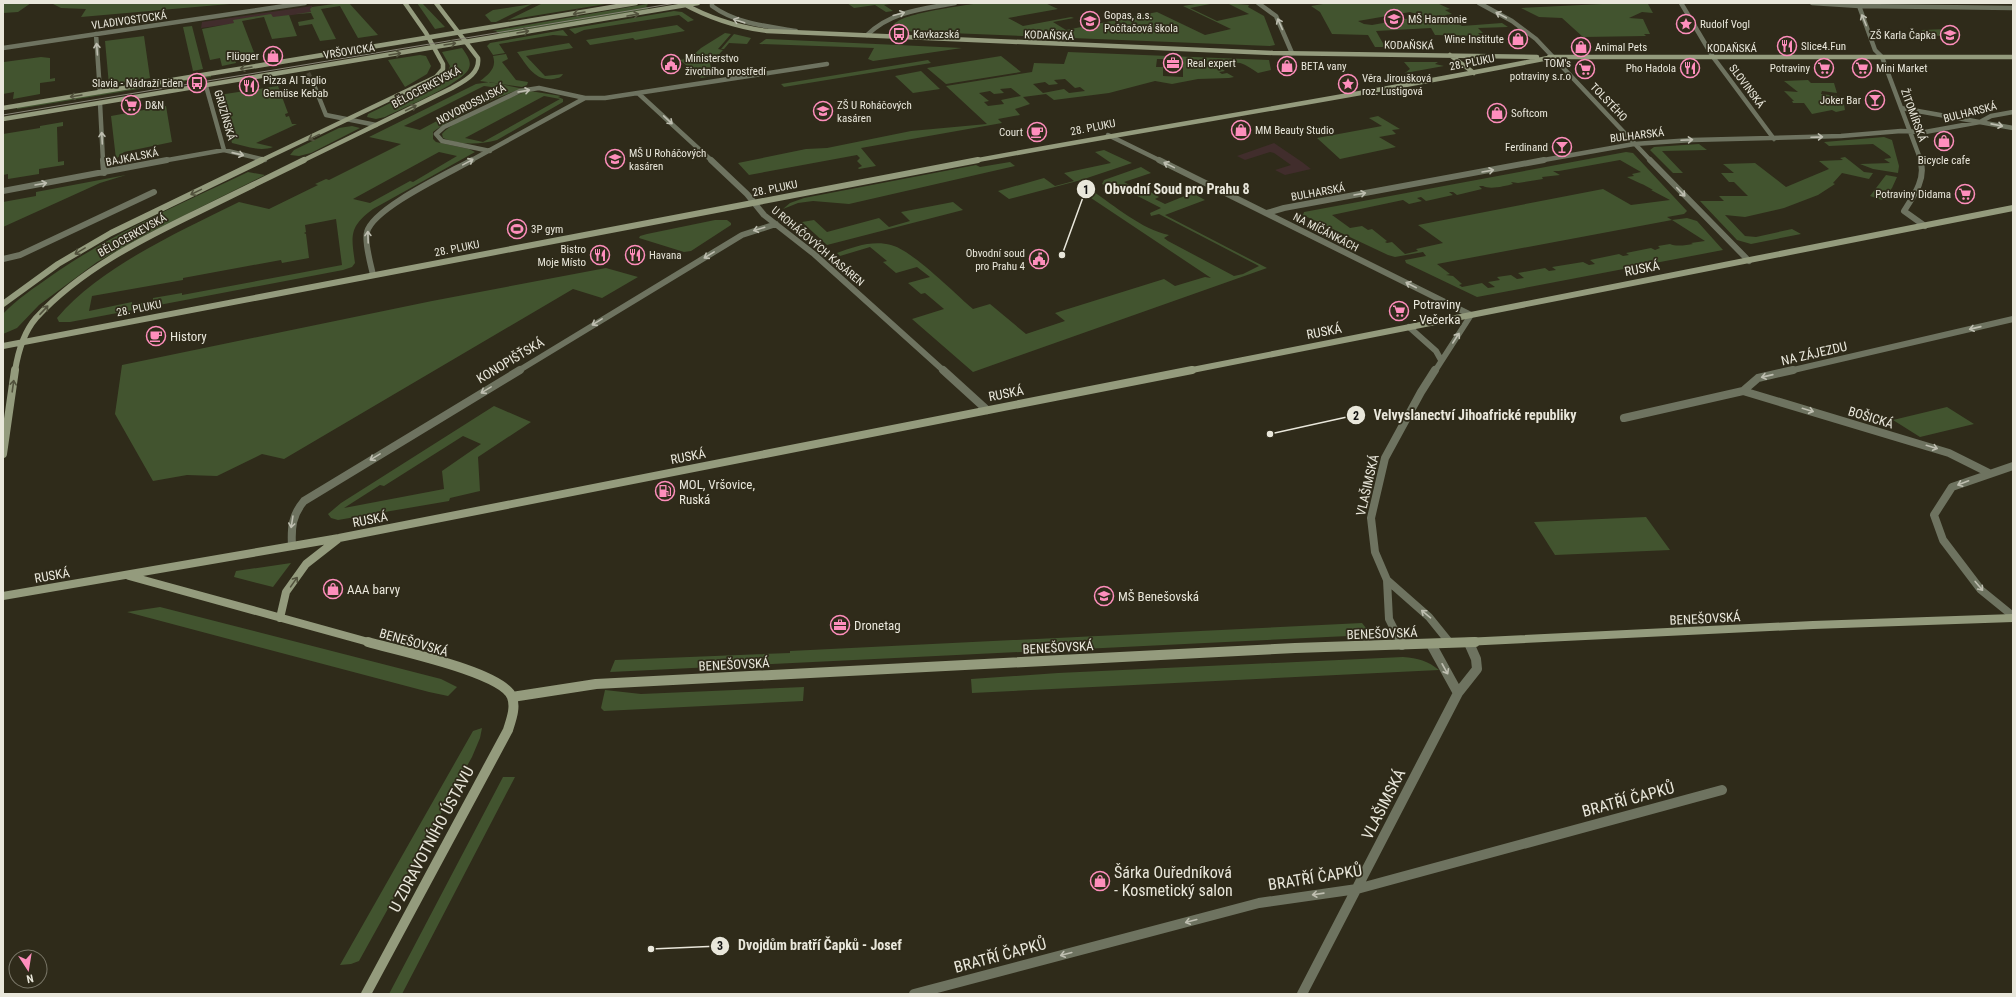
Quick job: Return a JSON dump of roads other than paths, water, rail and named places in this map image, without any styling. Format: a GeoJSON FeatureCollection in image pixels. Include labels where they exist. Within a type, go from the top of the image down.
{"type":"FeatureCollection","features":[{"type":"Feature","properties":{"kind":"street","name":"VLADIVOSTOCKÁ"},"geometry":{"type":"LineString","coordinates":[[3,48],[305,3]]}},
{"type":"Feature","properties":{"kind":"street"},"geometry":{"type":"LineString","coordinates":[[405,3],[433,47]]}},
{"type":"Feature","properties":{"kind":"street"},"geometry":{"type":"LineString","coordinates":[[436,3],[466,42]]}},
{"type":"Feature","properties":{"kind":"street","name":"VRŠOVICKÁ"},"geometry":{"type":"LineString","coordinates":[[3,108],[636,3]]}},
{"type":"Feature","properties":{"kind":"street","name":"VRŠOVICKÁ"},"geometry":{"type":"LineString","coordinates":[[3,119],[307,71],[433,47],[684,4],[698,3]]}},
{"type":"Feature","properties":{"kind":"street","name":"KODAŇSKÁ"},"geometry":{"type":"LineString","coordinates":[[712,3],[712,6],[723,14],[742,22],[804,33]]}},
{"type":"Feature","properties":{"kind":"street"},"geometry":{"type":"LineString","coordinates":[[934,3],[939,6]]}},
{"type":"Feature","properties":{"kind":"street"},"geometry":{"type":"LineString","coordinates":[[867,35],[872,29],[891,17],[955,3]]}},
{"type":"Feature","properties":{"kind":"street"},"geometry":{"type":"LineString","coordinates":[[1258,3],[1276,16],[1292,53]]}},
{"type":"Feature","properties":{"kind":"street","name":"TOLSTÉHO"},"geometry":{"type":"LineString","coordinates":[[1479,3],[1523,28],[1749,261]]}},
{"type":"Feature","properties":{"kind":"street","name":"SLOVINSKÁ"},"geometry":{"type":"LineString","coordinates":[[1682,3],[1714,58],[1774,139]]}},
{"type":"Feature","properties":{"kind":"street"},"geometry":{"type":"LineString","coordinates":[[1812,3],[2013,8]]}},
{"type":"Feature","properties":{"kind":"street","name":"KODAŇSKÁ"},"geometry":{"type":"LineString","coordinates":[[684,4],[704,16],[734,26],[767,31],[1292,53],[1714,58],[2013,57]]}},
{"type":"Feature","properties":{"kind":"street","name":"ŽITOMÍRSKÁ"},"geometry":{"type":"LineString","coordinates":[[1859,4],[1875,50],[1882,57],[1921,160],[1922,176],[1918,189],[1904,210],[1905,213],[1925,226]]}},
{"type":"Feature","properties":{"kind":"street"},"geometry":{"type":"LineString","coordinates":[[96,34],[100,92]]}},
{"type":"Feature","properties":{"kind":"street","name":"BĚLOCERKEVSKÁ"},"geometry":{"type":"LineString","coordinates":[[3,451],[16,363],[22,342],[35,319],[49,304],[83,277],[153,234],[467,79],[479,65],[478,58],[466,42]]}},
{"type":"Feature","properties":{"kind":"street","name":"BĚLOCERKEVSKÁ"},"geometry":{"type":"LineString","coordinates":[[3,304],[58,264],[86,247],[436,77],[443,69],[443,64],[433,47]]}},
{"type":"Feature","properties":{"kind":"street"},"geometry":{"type":"LineString","coordinates":[[1450,55],[1474,73]]}},
{"type":"Feature","properties":{"kind":"street","name":"28. PLUKU"},"geometry":{"type":"LineString","coordinates":[[3,346],[1108,135],[1474,73],[1552,57]]}},
{"type":"Feature","properties":{"kind":"street"},"geometry":{"type":"LineString","coordinates":[[373,275],[366,234],[376,217],[397,201],[585,98],[639,94],[827,64]]}},
{"type":"Feature","properties":{"kind":"street"},"geometry":{"type":"LineString","coordinates":[[314,85],[326,115],[376,125]]}},
{"type":"Feature","properties":{"kind":"street","name":"GRUZÍNSKÁ"},"geometry":{"type":"LineString","coordinates":[[206,86],[224,150]]}},
{"type":"Feature","properties":{"kind":"street","name":"NOVOROSSIJSKÁ"},"geometry":{"type":"LineString","coordinates":[[490,150],[442,141],[436,134],[444,128],[510,94],[539,88],[585,98]]}},
{"type":"Feature","properties":{"kind":"street","name":"U ROHÁČOVÝCH KASÁREN"},"geometry":{"type":"LineString","coordinates":[[639,94],[748,194],[764,215],[808,249],[987,410]]}},
{"type":"Feature","properties":{"kind":"street"},"geometry":{"type":"LineString","coordinates":[[100,103],[104,173]]}},
{"type":"Feature","properties":{"kind":"street"},"geometry":{"type":"LineString","coordinates":[[1901,108],[2013,128]]}},
{"type":"Feature","properties":{"kind":"street","name":"BULHARSKÁ"},"geometry":{"type":"LineString","coordinates":[[1267,213],[1284,208],[1634,144],[1692,140],[1774,139],[1841,136],[1909,131],[1926,132],[1980,122],[1997,115],[2013,112]]}},
{"type":"Feature","properties":{"kind":"street","name":"NA MÍČÁNKÁCH"},"geometry":{"type":"LineString","coordinates":[[1108,135],[1471,315]]}},
{"type":"Feature","properties":{"kind":"street","name":"BAJKALSKÁ"},"geometry":{"type":"LineString","coordinates":[[3,191],[224,150],[265,160]]}},
{"type":"Feature","properties":{"kind":"street"},"geometry":{"type":"LineString","coordinates":[[3,259],[20,255],[154,192]]}},
{"type":"Feature","properties":{"kind":"street","name":"RUSKÁ"},"geometry":{"type":"LineString","coordinates":[[3,596],[339,538],[2013,208]]}},
{"type":"Feature","properties":{"kind":"street","name":"KONOPIŠŤSKÁ"},"geometry":{"type":"LineString","coordinates":[[292,546],[292,517],[297,508],[304,501],[742,234],[776,224]]}},
{"type":"Feature","properties":{"kind":"street","name":"VLAŠIMSKÁ"},"geometry":{"type":"LineString","coordinates":[[1402,645],[1389,619],[1387,580],[1375,552],[1371,518],[1385,458],[1441,360],[1471,315]]}},
{"type":"Feature","properties":{"kind":"street","name":"NA ZÁJEZDU"},"geometry":{"type":"LineString","coordinates":[[1624,418],[1743,391],[1758,378],[2013,319]]}},
{"type":"Feature","properties":{"kind":"street"},"geometry":{"type":"LineString","coordinates":[[1409,327],[1436,352],[1441,360]]}},
{"type":"Feature","properties":{"kind":"street","name":"BOŠICKÁ"},"geometry":{"type":"LineString","coordinates":[[1743,391],[1949,453],[1989,473]]}},
{"type":"Feature","properties":{"kind":"street"},"geometry":{"type":"LineString","coordinates":[[2013,466],[1952,487],[1934,515],[1943,540],[1977,584],[1997,604],[2013,617]]}},
{"type":"Feature","properties":{"kind":"street"},"geometry":{"type":"LineString","coordinates":[[280,618],[286,592],[306,564],[339,538]]}},
{"type":"Feature","properties":{"kind":"street","name":"BENEŠOVSKÁ"},"geometry":{"type":"LineString","coordinates":[[126,575],[468,670],[499,683],[512,697],[596,684],[1295,648],[1450,644],[1821,625],[2013,617]]}},
{"type":"Feature","properties":{"kind":"street","name":"VLAŠIMSKÁ"},"geometry":{"type":"LineString","coordinates":[[1387,580],[1441,628],[1450,644]]}},
{"type":"Feature","properties":{"kind":"street","name":"VLAŠIMSKÁ"},"geometry":{"type":"LineString","coordinates":[[1302,994],[1458,693],[1477,669],[1476,659],[1469,643]]}},
{"type":"Feature","properties":{"kind":"street"},"geometry":{"type":"LineString","coordinates":[[1431,644],[1458,693]]}},
{"type":"Feature","properties":{"kind":"street","name":"U ZDRAVOTNÍHO ÚSTAVU"},"geometry":{"type":"LineString","coordinates":[[366,994],[508,730],[514,715],[512,697]]}},
{"type":"Feature","properties":{"kind":"street","name":"BRATŘÍ ČAPKŮ"},"geometry":{"type":"LineString","coordinates":[[914,994],[1259,903],[1357,889],[1722,790]]}},
{"type":"Feature","properties":{"kind":"tunnel"},"geometry":{"type":"LineString","coordinates":[[308,73],[314,85]]}},
{"type":"Feature","properties":{"kind":"tram line"},"geometry":{"type":"LineString","coordinates":[[3,115],[676,3]]}},
{"type":"Feature","properties":{"kind":"place","name":"MŠ Harmonie"},"geometry":{"type":"Point","coordinates":[1394,19]}},
{"type":"Feature","properties":{"kind":"place","name":"Gopas, a.s. Počítačová škola"},"geometry":{"type":"Point","coordinates":[1090,21]}},
{"type":"Feature","properties":{"kind":"place","name":"Rudolf Vogl"},"geometry":{"type":"Point","coordinates":[1686,24]}},
{"type":"Feature","properties":{"kind":"place","name":"Kavkazská"},"geometry":{"type":"Point","coordinates":[899,34]}},
{"type":"Feature","properties":{"kind":"place","name":"ZŠ Karla Čapka"},"geometry":{"type":"Point","coordinates":[1950,35]}},
{"type":"Feature","properties":{"kind":"place","name":"Wine Institute"},"geometry":{"type":"Point","coordinates":[1518,39]}},
{"type":"Feature","properties":{"kind":"place","name":"Slice4.Fun"},"geometry":{"type":"Point","coordinates":[1787,46]}},
{"type":"Feature","properties":{"kind":"place","name":"Animal Pets"},"geometry":{"type":"Point","coordinates":[1581,47]}},
{"type":"Feature","properties":{"kind":"place","name":"Flügger"},"geometry":{"type":"Point","coordinates":[273,56]}},
{"type":"Feature","properties":{"kind":"place","name":"Real expert"},"geometry":{"type":"Point","coordinates":[1173,63]}},
{"type":"Feature","properties":{"kind":"place","name":"Ministerstvo životního prostředí"},"geometry":{"type":"Point","coordinates":[671,64]}},
{"type":"Feature","properties":{"kind":"place","name":"BETA vany"},"geometry":{"type":"Point","coordinates":[1287,66]}},
{"type":"Feature","properties":{"kind":"place","name":"Pho Hadola"},"geometry":{"type":"Point","coordinates":[1690,68]}},
{"type":"Feature","properties":{"kind":"place","name":"Potraviny"},"geometry":{"type":"Point","coordinates":[1824,68]}},
{"type":"Feature","properties":{"kind":"place","name":"Mini Market"},"geometry":{"type":"Point","coordinates":[1862,68]}},
{"type":"Feature","properties":{"kind":"place","name":"TOM's potraviny s.r.o"},"geometry":{"type":"Point","coordinates":[1585,69]}},
{"type":"Feature","properties":{"kind":"place","name":"Slavia - Nádraží Eden"},"geometry":{"type":"Point","coordinates":[197,83]}},
{"type":"Feature","properties":{"kind":"place","name":"Věra Jiroušková roz. Lustigová"},"geometry":{"type":"Point","coordinates":[1348,84]}},
{"type":"Feature","properties":{"kind":"place","name":"Pizza Al Taglio Gemüse Kebab"},"geometry":{"type":"Point","coordinates":[249,86]}},
{"type":"Feature","properties":{"kind":"place","name":"Joker Bar"},"geometry":{"type":"Point","coordinates":[1875,100]}},
{"type":"Feature","properties":{"kind":"place","name":"D&N"},"geometry":{"type":"Point","coordinates":[131,105]}},
{"type":"Feature","properties":{"kind":"place","name":"ZŠ U Roháčových kasáren"},"geometry":{"type":"Point","coordinates":[823,111]}},
{"type":"Feature","properties":{"kind":"place","name":"Softcom"},"geometry":{"type":"Point","coordinates":[1497,113]}},
{"type":"Feature","properties":{"kind":"place","name":"MM Beauty Studio"},"geometry":{"type":"Point","coordinates":[1241,130]}},
{"type":"Feature","properties":{"kind":"place","name":"Court"},"geometry":{"type":"Point","coordinates":[1037,132]}},
{"type":"Feature","properties":{"kind":"place","name":"Bicycle cafe"},"geometry":{"type":"Point","coordinates":[1944,141]}},
{"type":"Feature","properties":{"kind":"place","name":"Ferdinand"},"geometry":{"type":"Point","coordinates":[1562,147]}},
{"type":"Feature","properties":{"kind":"place","name":"MŠ U Roháčových kasáren"},"geometry":{"type":"Point","coordinates":[615,159]}},
{"type":"Feature","properties":{"kind":"place","name":"Potraviny Didama"},"geometry":{"type":"Point","coordinates":[1965,194]}},
{"type":"Feature","properties":{"kind":"place","name":"3P gym"},"geometry":{"type":"Point","coordinates":[517,229]}},
{"type":"Feature","properties":{"kind":"place","name":"Bistro Moje Místo"},"geometry":{"type":"Point","coordinates":[600,255]}},
{"type":"Feature","properties":{"kind":"place","name":"Havana"},"geometry":{"type":"Point","coordinates":[635,255]}},
{"type":"Feature","properties":{"kind":"place","name":"Obvodní Soud pro Prahu 8"},"geometry":{"type":"Point","coordinates":[1062,255]}},
{"type":"Feature","properties":{"kind":"place","name":"Obvodní soud pro Prahu 4"},"geometry":{"type":"Point","coordinates":[1039,259]}},
{"type":"Feature","properties":{"kind":"place","name":"Potraviny - Večerka"},"geometry":{"type":"Point","coordinates":[1399,311]}},
{"type":"Feature","properties":{"kind":"place","name":"History"},"geometry":{"type":"Point","coordinates":[156,336]}},
{"type":"Feature","properties":{"kind":"place","name":"Velvyslanectví Jihoafrické republiky"},"geometry":{"type":"Point","coordinates":[1270,434]}},
{"type":"Feature","properties":{"kind":"place","name":"MOL, Vršovice, Ruská"},"geometry":{"type":"Point","coordinates":[665,491]}},
{"type":"Feature","properties":{"kind":"place","name":"AAA barvy"},"geometry":{"type":"Point","coordinates":[333,589]}},
{"type":"Feature","properties":{"kind":"place","name":"MŠ Benešovská"},"geometry":{"type":"Point","coordinates":[1104,596]}},
{"type":"Feature","properties":{"kind":"place","name":"Dronetag"},"geometry":{"type":"Point","coordinates":[840,625]}},
{"type":"Feature","properties":{"kind":"place","name":"Šárka Ouředníková - Kosmetický salon"},"geometry":{"type":"Point","coordinates":[1100,881]}},
{"type":"Feature","properties":{"kind":"place","name":"Dvojdům bratří Čapků - Josef"},"geometry":{"type":"Point","coordinates":[651,949]}}]}
